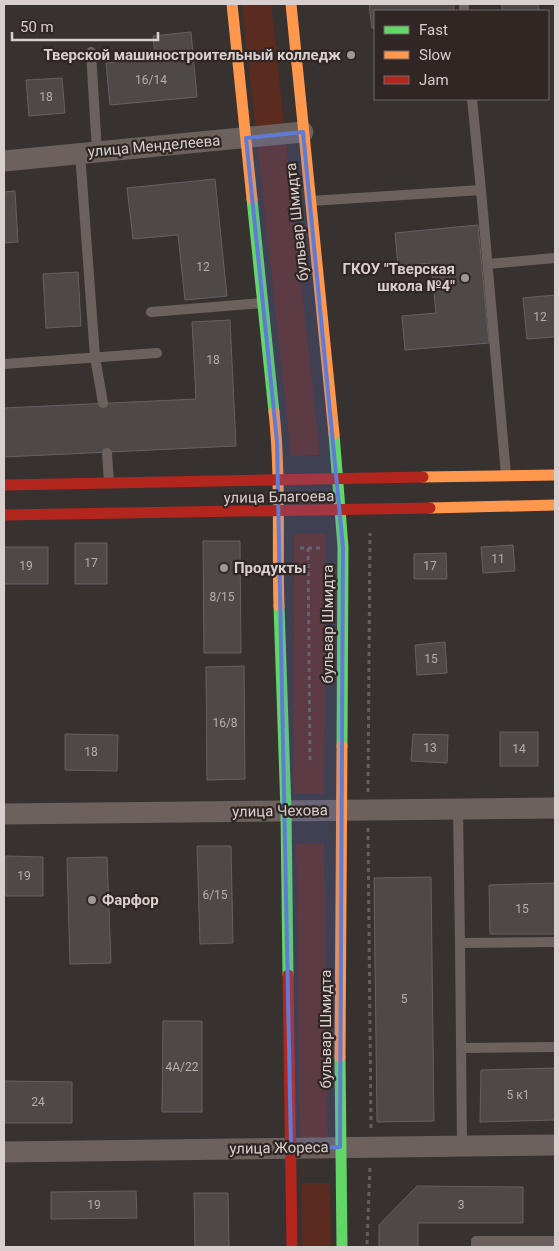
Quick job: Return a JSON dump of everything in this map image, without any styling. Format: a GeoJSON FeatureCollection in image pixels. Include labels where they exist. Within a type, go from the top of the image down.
{"type":"FeatureCollection","features":[{"type":"Feature","properties":{"kind":"street"},"geometry":{"type":"LineString","coordinates":[[232,4],[277,442],[277,512],[286,811],[292,1247]]}},
{"type":"Feature","properties":{"kind":"street","name":"бульвар Шмидта"},"geometry":{"type":"LineString","coordinates":[[291,4],[343,547],[340,1148],[342,1247]]}},
{"type":"Feature","properties":{"kind":"street","name":"улица Менделеева"},"geometry":{"type":"LineString","coordinates":[[4,161],[303,132]]}},
{"type":"Feature","properties":{"kind":"street","name":"улица Благоева"},"geometry":{"type":"LineString","coordinates":[[4,485],[555,475]]}},
{"type":"Feature","properties":{"kind":"street","name":"улица Благоева"},"geometry":{"type":"LineString","coordinates":[[4,515],[340,511],[555,505]]}},
{"type":"Feature","properties":{"kind":"street","name":"улица Чехова"},"geometry":{"type":"LineString","coordinates":[[4,814],[555,808]]}},
{"type":"Feature","properties":{"kind":"street","name":"улица Жореса"},"geometry":{"type":"LineString","coordinates":[[4,1152],[555,1145]]}},
{"type":"Feature","properties":{"kind":"lane"},"geometry":{"type":"LineString","coordinates":[[90,52],[89,152],[95,357],[103,403]]}},
{"type":"Feature","properties":{"kind":"lane"},"geometry":{"type":"LineString","coordinates":[[472,100],[506,476]]}},
{"type":"Feature","properties":{"kind":"lane"},"geometry":{"type":"LineString","coordinates":[[310,201],[481,190]]}},
{"type":"Feature","properties":{"kind":"lane"},"geometry":{"type":"LineString","coordinates":[[488,264],[555,258]]}},
{"type":"Feature","properties":{"kind":"lane"},"geometry":{"type":"LineString","coordinates":[[152,312],[263,302]]}},
{"type":"Feature","properties":{"kind":"lane"},"geometry":{"type":"LineString","coordinates":[[4,364],[157,353]]}},
{"type":"Feature","properties":{"kind":"lane"},"geometry":{"type":"LineString","coordinates":[[107,453],[109,483]]}},
{"type":"Feature","properties":{"kind":"lane"},"geometry":{"type":"LineString","coordinates":[[458,808],[462,1146]]}},
{"type":"Feature","properties":{"kind":"lane"},"geometry":{"type":"LineString","coordinates":[[460,943],[555,942]]}},
{"type":"Feature","properties":{"kind":"lane"},"geometry":{"type":"LineString","coordinates":[[461,1048],[555,1047]]}},
{"type":"Feature","properties":{"kind":"lane"},"geometry":{"type":"LineString","coordinates":[[476,1247],[476,1241],[555,1241]]}},
{"type":"Feature","properties":{"kind":"path"},"geometry":{"type":"LineString","coordinates":[[367,1247],[371,1147],[368,811],[370,528]]}},
{"type":"Feature","properties":{"kind":"highlighted area"},"geometry":{"type":"Polygon","coordinates":[[[303,132],[343,547],[340,1147],[291,1148],[277,442],[246,138],[303,132]]]}},
{"type":"Feature","properties":{"kind":"shaded area"},"geometry":{"type":"Polygon","coordinates":[[[242,4],[271,4],[320,455],[291,456],[242,4]]]}},
{"type":"Feature","properties":{"kind":"shaded area"},"geometry":{"type":"Polygon","coordinates":[[[326,533],[324,794],[293,794],[294,534],[326,533]]]}},
{"type":"Feature","properties":{"kind":"shaded area"},"geometry":{"type":"Polygon","coordinates":[[[324,843],[328,1141],[300,1141],[296,844],[324,843]]]}},
{"type":"Feature","properties":{"kind":"shaded area"},"geometry":{"type":"Polygon","coordinates":[[[301,1183],[330,1183],[331,1247],[302,1247],[301,1183]]]}},
{"type":"Feature","properties":{"kind":"building"},"geometry":{"type":"Polygon","coordinates":[[[369,4],[454,4],[454,10],[374,10],[374,28],[372,28],[369,4]]]}},
{"type":"Feature","properties":{"kind":"building"},"geometry":{"type":"Polygon","coordinates":[[[502,4],[538,4],[539,10],[502,10],[502,4]]]}},
{"type":"Feature","properties":{"kind":"building"},"geometry":{"type":"Polygon","coordinates":[[[191,32],[197,97],[110,105],[106,63],[155,58],[153,36],[191,32]]]}},
{"type":"Feature","properties":{"kind":"building"},"geometry":{"type":"Polygon","coordinates":[[[62,78],[65,113],[29,116],[26,80],[62,78]]]}},
{"type":"Feature","properties":{"kind":"building"},"geometry":{"type":"Polygon","coordinates":[[[215,179],[227,296],[185,300],[178,235],[133,239],[127,188],[215,179]]]}},
{"type":"Feature","properties":{"kind":"building"},"geometry":{"type":"Polygon","coordinates":[[[15,191],[18,242],[4,243],[4,192],[15,191]]]}},
{"type":"Feature","properties":{"kind":"building"},"geometry":{"type":"Polygon","coordinates":[[[478,225],[489,343],[405,350],[402,316],[436,313],[431,263],[398,266],[395,233],[478,225]]]}},
{"type":"Feature","properties":{"kind":"building"},"geometry":{"type":"Polygon","coordinates":[[[78,272],[81,326],[46,328],[43,274],[78,272]]]}},
{"type":"Feature","properties":{"kind":"building"},"geometry":{"type":"Polygon","coordinates":[[[555,295],[555,337],[527,339],[523,298],[555,295]]]}},
{"type":"Feature","properties":{"kind":"building"},"geometry":{"type":"Polygon","coordinates":[[[230,320],[236,446],[4,457],[4,408],[196,399],[192,322],[230,320]]]}},
{"type":"Feature","properties":{"kind":"building"},"geometry":{"type":"Polygon","coordinates":[[[203,541],[240,541],[241,653],[204,653],[203,541]]]}},
{"type":"Feature","properties":{"kind":"building"},"geometry":{"type":"Polygon","coordinates":[[[75,543],[107,543],[107,584],[75,584],[75,543]]]}},
{"type":"Feature","properties":{"kind":"building"},"geometry":{"type":"Polygon","coordinates":[[[513,545],[515,571],[483,573],[481,547],[513,545]]]}},
{"type":"Feature","properties":{"kind":"building"},"geometry":{"type":"Polygon","coordinates":[[[4,547],[48,547],[48,584],[4,584],[4,547]]]}},
{"type":"Feature","properties":{"kind":"building"},"geometry":{"type":"Polygon","coordinates":[[[446,553],[447,579],[414,579],[414,554],[446,553]]]}},
{"type":"Feature","properties":{"kind":"building"},"geometry":{"type":"Polygon","coordinates":[[[445,642],[447,673],[417,675],[415,645],[445,642]]]}},
{"type":"Feature","properties":{"kind":"building"},"geometry":{"type":"Polygon","coordinates":[[[244,666],[245,779],[207,780],[206,667],[244,666]]]}},
{"type":"Feature","properties":{"kind":"building"},"geometry":{"type":"Polygon","coordinates":[[[500,732],[538,732],[538,766],[500,766],[500,732]]]}},
{"type":"Feature","properties":{"kind":"building"},"geometry":{"type":"Polygon","coordinates":[[[65,734],[118,735],[117,771],[65,770],[65,734]]]}},
{"type":"Feature","properties":{"kind":"building"},"geometry":{"type":"Polygon","coordinates":[[[413,734],[448,735],[447,763],[411,761],[413,734]]]}},
{"type":"Feature","properties":{"kind":"building"},"geometry":{"type":"Polygon","coordinates":[[[197,846],[231,846],[233,943],[200,944],[197,846]]]}},
{"type":"Feature","properties":{"kind":"building"},"geometry":{"type":"Polygon","coordinates":[[[6,856],[43,857],[43,896],[6,896],[6,856]]]}},
{"type":"Feature","properties":{"kind":"building"},"geometry":{"type":"Polygon","coordinates":[[[107,857],[111,963],[70,964],[67,858],[107,857]]]}},
{"type":"Feature","properties":{"kind":"building"},"geometry":{"type":"Polygon","coordinates":[[[431,877],[434,1121],[377,1122],[374,878],[431,877]]]}},
{"type":"Feature","properties":{"kind":"building"},"geometry":{"type":"Polygon","coordinates":[[[555,883],[555,934],[490,934],[489,885],[555,883]]]}},
{"type":"Feature","properties":{"kind":"building"},"geometry":{"type":"Polygon","coordinates":[[[163,1021],[202,1021],[202,1112],[162,1112],[163,1021]]]}},
{"type":"Feature","properties":{"kind":"building"},"geometry":{"type":"Polygon","coordinates":[[[555,1068],[555,1120],[480,1122],[481,1070],[555,1068]]]}},
{"type":"Feature","properties":{"kind":"building"},"geometry":{"type":"Polygon","coordinates":[[[4,1081],[72,1082],[72,1123],[4,1123],[4,1081]]]}},
{"type":"Feature","properties":{"kind":"building"},"geometry":{"type":"Polygon","coordinates":[[[417,1186],[523,1187],[523,1223],[418,1223],[418,1247],[379,1247],[379,1225],[417,1186]]]}},
{"type":"Feature","properties":{"kind":"building"},"geometry":{"type":"Polygon","coordinates":[[[136,1191],[137,1218],[51,1219],[51,1192],[136,1191]]]}},
{"type":"Feature","properties":{"kind":"building"},"geometry":{"type":"Polygon","coordinates":[[[194,1193],[228,1193],[229,1247],[195,1247],[194,1193]]]}},
{"type":"Feature","properties":{"kind":"traffic: fast"},"geometry":{"type":"LineString","coordinates":[[252,199],[274,412]]}},
{"type":"Feature","properties":{"kind":"traffic: fast"},"geometry":{"type":"LineString","coordinates":[[334,434],[343,547],[342,746]]}},
{"type":"Feature","properties":{"kind":"traffic: fast"},"geometry":{"type":"LineString","coordinates":[[279,606],[286,811],[288,975]]}},
{"type":"Feature","properties":{"kind":"traffic: fast"},"geometry":{"type":"LineString","coordinates":[[340,1057],[342,1247]]}},
{"type":"Feature","properties":{"kind":"traffic: slow"},"geometry":{"type":"LineString","coordinates":[[232,4],[252,199]]}},
{"type":"Feature","properties":{"kind":"traffic: slow"},"geometry":{"type":"LineString","coordinates":[[291,4],[334,434]]}},
{"type":"Feature","properties":{"kind":"traffic: slow"},"geometry":{"type":"LineString","coordinates":[[274,412],[278,485],[279,606]]}},
{"type":"Feature","properties":{"kind":"traffic: slow"},"geometry":{"type":"LineString","coordinates":[[423,477],[555,475]]}},
{"type":"Feature","properties":{"kind":"traffic: slow"},"geometry":{"type":"LineString","coordinates":[[430,508],[555,505]]}},
{"type":"Feature","properties":{"kind":"traffic: slow"},"geometry":{"type":"LineString","coordinates":[[340,1057],[342,746]]}},
{"type":"Feature","properties":{"kind":"traffic: jam"},"geometry":{"type":"LineString","coordinates":[[4,485],[423,477]]}},
{"type":"Feature","properties":{"kind":"traffic: jam"},"geometry":{"type":"LineString","coordinates":[[4,515],[430,508]]}},
{"type":"Feature","properties":{"kind":"traffic: jam"},"geometry":{"type":"LineString","coordinates":[[288,975],[292,1247]]}},
{"type":"Feature","properties":{"kind":"place","name":"Тверской машиностроительный колледж"},"geometry":{"type":"Point","coordinates":[351,55]}},
{"type":"Feature","properties":{"kind":"place","name":"ГКОУ \"Тверская школа №4\""},"geometry":{"type":"Point","coordinates":[465,278]}},
{"type":"Feature","properties":{"kind":"place","name":"Продукты"},"geometry":{"type":"Point","coordinates":[224,568]}},
{"type":"Feature","properties":{"kind":"place","name":"Фарфор"},"geometry":{"type":"Point","coordinates":[92,900]}}]}
